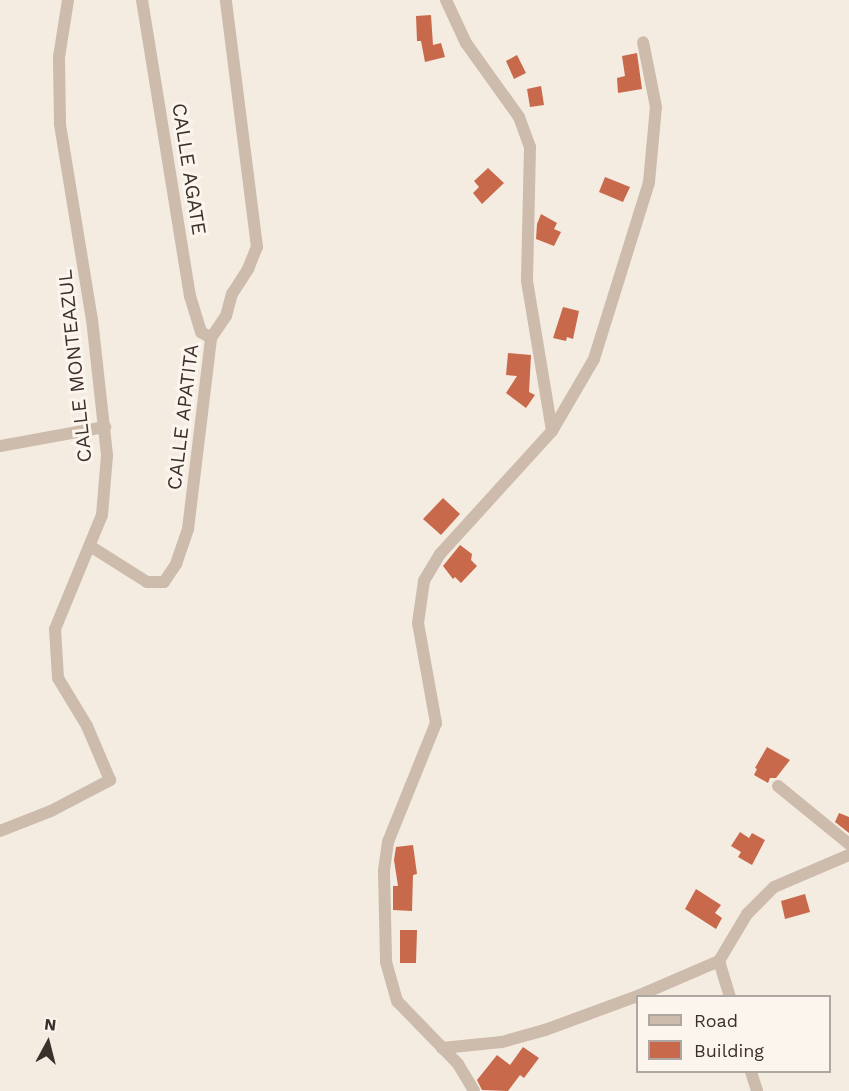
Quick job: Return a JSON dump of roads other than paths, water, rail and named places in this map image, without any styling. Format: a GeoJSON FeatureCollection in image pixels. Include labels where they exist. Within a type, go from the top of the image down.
{"type":"FeatureCollection","features":[{"type":"Feature","properties":{"kind":"street","name":"CALLE MONTEAZUL"},"geometry":{"type":"LineString","coordinates":[[0,831],[51,811],[110,780],[87,726],[58,678],[55,629],[102,515],[107,455],[90,309],[60,124],[59,57],[68,0]]}},
{"type":"Feature","properties":{"kind":"street","name":"CALLE AGATE"},"geometry":{"type":"LineString","coordinates":[[142,0],[190,296],[201,332],[211,338]]}},
{"type":"Feature","properties":{"kind":"street","name":"CALLE APATITA"},"geometry":{"type":"LineString","coordinates":[[90,546],[147,582],[164,582],[176,564],[188,529],[211,338],[226,316],[232,294],[248,269],[257,246],[226,0]]}},
{"type":"Feature","properties":{"kind":"street"},"geometry":{"type":"LineString","coordinates":[[446,0],[466,43],[519,117],[530,147],[527,281],[552,431]]}},
{"type":"Feature","properties":{"kind":"street"},"geometry":{"type":"LineString","coordinates":[[474,1091],[458,1064],[397,1001],[386,962],[384,871],[388,842],[436,723],[418,623],[424,581],[440,554],[552,431],[594,359],[649,182],[656,107],[643,42]]}},
{"type":"Feature","properties":{"kind":"street"},"geometry":{"type":"LineString","coordinates":[[0,446],[105,427]]}},
{"type":"Feature","properties":{"kind":"street"},"geometry":{"type":"LineString","coordinates":[[778,786],[849,844]]}},
{"type":"Feature","properties":{"kind":"street"},"geometry":{"type":"LineString","coordinates":[[640,995],[719,961],[747,914],[774,886],[849,855]]}},
{"type":"Feature","properties":{"kind":"street"},"geometry":{"type":"LineString","coordinates":[[719,961],[730,995]]}},
{"type":"Feature","properties":{"kind":"street"},"geometry":{"type":"LineString","coordinates":[[442,1048],[502,1042],[545,1030],[636,996]]}},
{"type":"Feature","properties":{"kind":"street"},"geometry":{"type":"LineString","coordinates":[[752,1073],[757,1091]]}}]}
